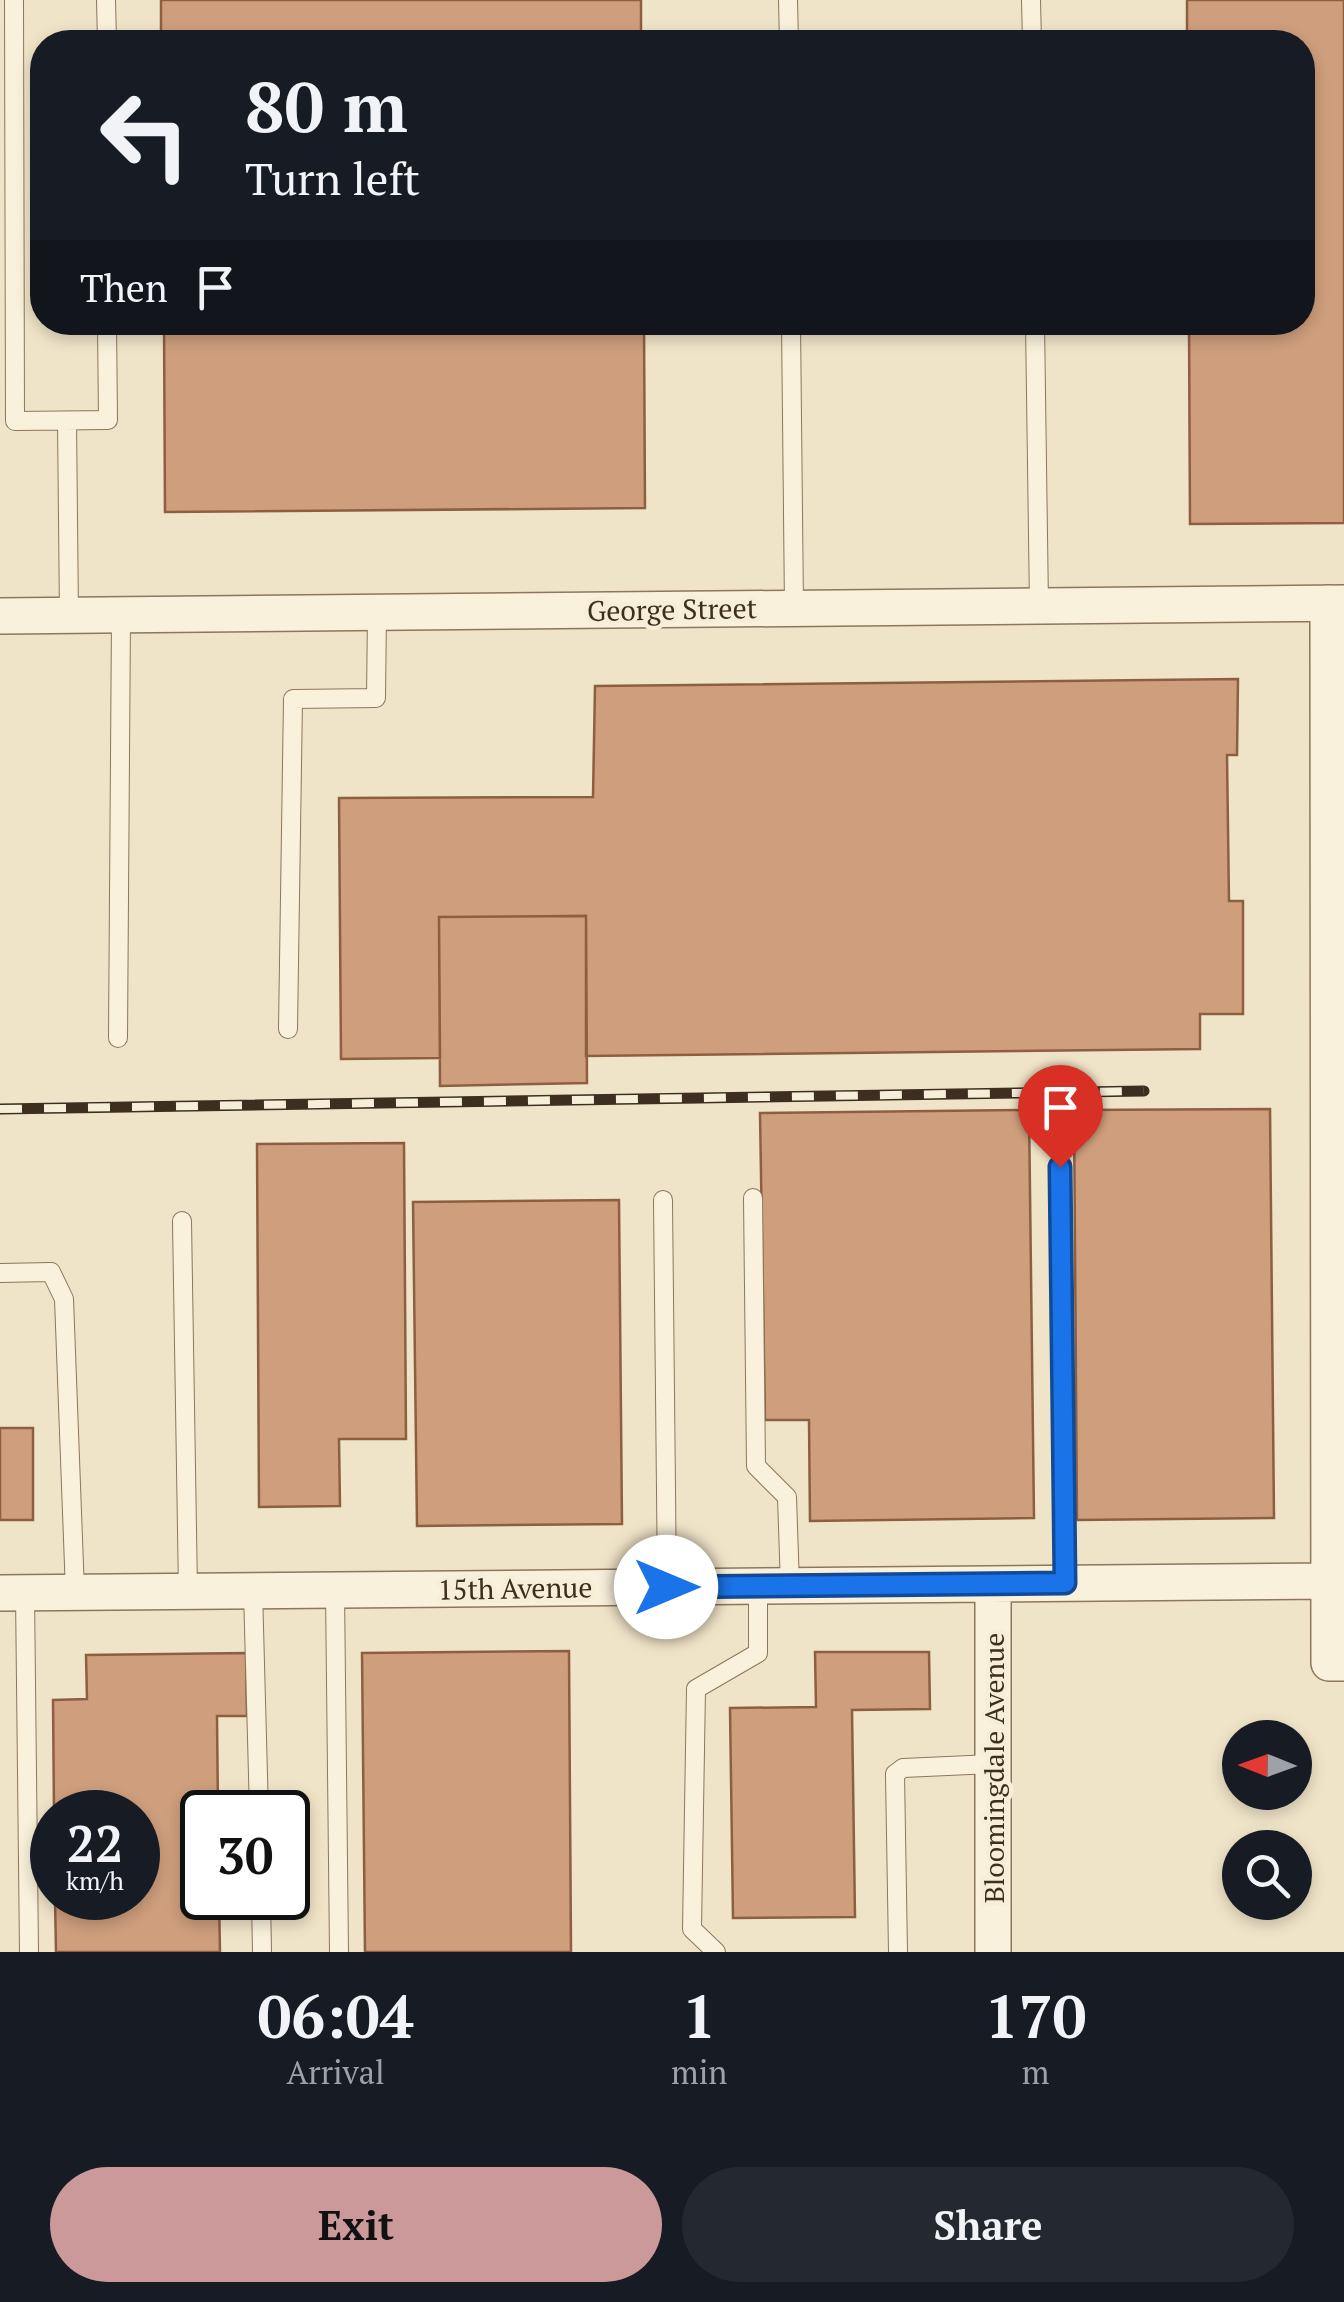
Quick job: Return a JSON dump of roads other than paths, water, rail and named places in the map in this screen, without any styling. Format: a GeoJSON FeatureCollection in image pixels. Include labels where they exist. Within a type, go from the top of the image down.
{"type":"FeatureCollection","features":[{"type":"Feature","properties":{"kind":"street","name":"George Street"},"geometry":{"type":"LineString","coordinates":[[0,616],[1336,603]]}},
{"type":"Feature","properties":{"kind":"street"},"geometry":{"type":"LineString","coordinates":[[1336,603],[1329,1581],[1337,1663]]}},
{"type":"Feature","properties":{"kind":"street","name":"15th Avenue"},"geometry":{"type":"LineString","coordinates":[[12,1593],[1329,1581]]}},
{"type":"Feature","properties":{"kind":"street","name":"Bloomingdale Avenue"},"geometry":{"type":"LineString","coordinates":[[992,1952],[993,1584]]}},
{"type":"Feature","properties":{"kind":"lane"},"geometry":{"type":"LineString","coordinates":[[14,0],[15,421],[108,420],[108,335]]}},
{"type":"Feature","properties":{"kind":"lane"},"geometry":{"type":"LineString","coordinates":[[106,0],[106,30]]}},
{"type":"Feature","properties":{"kind":"lane"},"geometry":{"type":"LineString","coordinates":[[788,0],[789,30]]}},
{"type":"Feature","properties":{"kind":"lane"},"geometry":{"type":"LineString","coordinates":[[1031,0],[1032,30]]}},
{"type":"Feature","properties":{"kind":"lane"},"geometry":{"type":"LineString","coordinates":[[791,335],[794,608]]}},
{"type":"Feature","properties":{"kind":"lane"},"geometry":{"type":"LineString","coordinates":[[1036,335],[1039,606]]}},
{"type":"Feature","properties":{"kind":"lane"},"geometry":{"type":"LineString","coordinates":[[67,420],[69,616]]}},
{"type":"Feature","properties":{"kind":"lane"},"geometry":{"type":"LineString","coordinates":[[288,1029],[293,700],[376,698],[377,612]]}},
{"type":"Feature","properties":{"kind":"lane"},"geometry":{"type":"LineString","coordinates":[[118,1038],[121,615]]}},
{"type":"Feature","properties":{"kind":"lane"},"geometry":{"type":"LineString","coordinates":[[1060,1167],[1065,1583]]}},
{"type":"Feature","properties":{"kind":"lane"},"geometry":{"type":"LineString","coordinates":[[716,1952],[692,1929],[696,1689],[758,1653],[774,1586],[787,1497],[756,1466],[753,1198]]}},
{"type":"Feature","properties":{"kind":"lane"},"geometry":{"type":"LineString","coordinates":[[663,1200],[666,1587]]}},
{"type":"Feature","properties":{"kind":"lane"},"geometry":{"type":"LineString","coordinates":[[182,1221],[188,1591]]}},
{"type":"Feature","properties":{"kind":"lane"},"geometry":{"type":"LineString","coordinates":[[0,1273],[51,1272],[64,1299],[76,1592]]}},
{"type":"Feature","properties":{"kind":"lane"},"geometry":{"type":"LineString","coordinates":[[253,1590],[258,1790]]}},
{"type":"Feature","properties":{"kind":"lane"},"geometry":{"type":"LineString","coordinates":[[335,1590],[339,1952]]}},
{"type":"Feature","properties":{"kind":"lane"},"geometry":{"type":"LineString","coordinates":[[12,1593],[30,1952]]}},
{"type":"Feature","properties":{"kind":"lane"},"geometry":{"type":"LineString","coordinates":[[898,1952],[895,1774],[903,1768],[992,1764]]}},
{"type":"Feature","properties":{"kind":"lane"},"geometry":{"type":"LineString","coordinates":[[261,1920],[262,1952]]}},
{"type":"Feature","properties":{"kind":"railway"},"geometry":{"type":"LineString","coordinates":[[0,1109],[1144,1091]]}}]}
